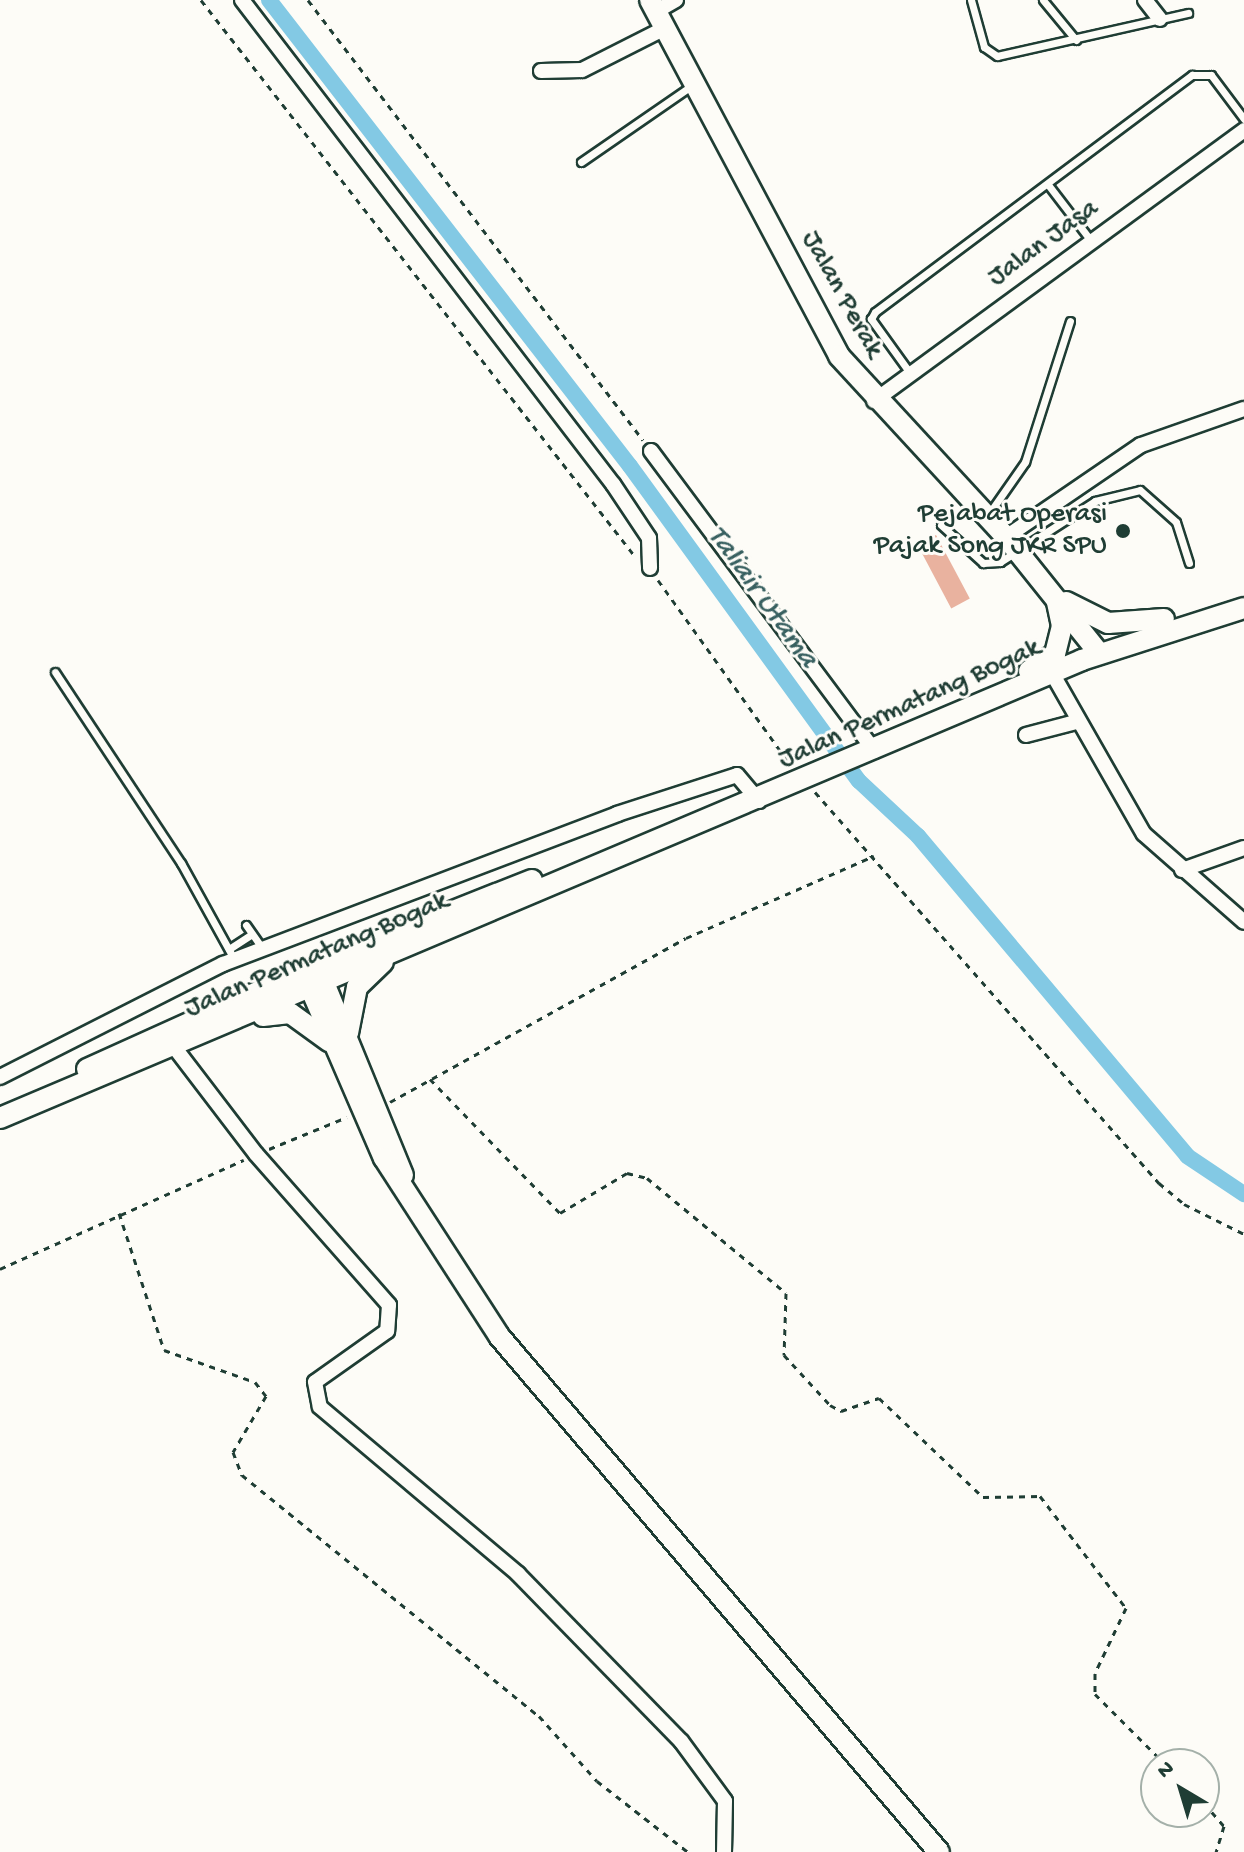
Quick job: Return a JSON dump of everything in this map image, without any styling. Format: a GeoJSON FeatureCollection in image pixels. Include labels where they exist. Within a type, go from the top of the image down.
{"type":"FeatureCollection","features":[{"type":"Feature","properties":{"kind":"street"},"geometry":{"type":"LineString","coordinates":[[242,0],[613,484],[649,538],[650,568]]}},
{"type":"Feature","properties":{"kind":"street"},"geometry":{"type":"LineString","coordinates":[[541,71],[582,70],[676,0]]}},
{"type":"Feature","properties":{"kind":"street"},"geometry":{"type":"LineString","coordinates":[[1145,0],[1160,19]]}},
{"type":"Feature","properties":{"kind":"street","name":"Jalan Perak"},"geometry":{"type":"LineString","coordinates":[[658,13],[697,82],[819,323],[874,401],[1012,544],[1056,595],[1099,653]]}},
{"type":"Feature","properties":{"kind":"street","name":"Jalan Jasa"},"geometry":{"type":"LineString","coordinates":[[874,401],[1244,130]]}},
{"type":"Feature","properties":{"kind":"street"},"geometry":{"type":"LineString","coordinates":[[1012,544],[1141,445],[1244,409]]}},
{"type":"Feature","properties":{"kind":"street"},"geometry":{"type":"LineString","coordinates":[[651,451],[870,753]]}},
{"type":"Feature","properties":{"kind":"street"},"geometry":{"type":"LineString","coordinates":[[1056,595],[1108,623],[1180,624],[1244,608]]}},
{"type":"Feature","properties":{"kind":"street"},"geometry":{"type":"LineString","coordinates":[[908,736],[945,709],[1055,654],[1062,626],[1056,595]]}},
{"type":"Feature","properties":{"kind":"street","name":"Jalan Permatang Bogak"},"geometry":{"type":"LineString","coordinates":[[0,1118],[232,1023],[313,976],[396,951],[655,841],[804,783],[1099,653],[1180,624]]}},
{"type":"Feature","properties":{"kind":"street"},"geometry":{"type":"LineString","coordinates":[[1052,673],[1076,722],[1144,834],[1244,922]]}},
{"type":"Feature","properties":{"kind":"street"},"geometry":{"type":"LineString","coordinates":[[1026,735],[1076,722]]}},
{"type":"Feature","properties":{"kind":"street"},"geometry":{"type":"LineString","coordinates":[[0,1077],[232,955],[265,951],[737,775],[759,801]]}},
{"type":"Feature","properties":{"kind":"street","name":"Jalan Permatang Bogak"},"geometry":{"type":"LineString","coordinates":[[0,1110],[542,876],[655,841]]}},
{"type":"Feature","properties":{"kind":"street"},"geometry":{"type":"LineString","coordinates":[[1182,870],[1244,848]]}},
{"type":"Feature","properties":{"kind":"street"},"geometry":{"type":"LineString","coordinates":[[341,1042],[357,987],[396,951]]}},
{"type":"Feature","properties":{"kind":"street"},"geometry":{"type":"LineString","coordinates":[[313,976],[406,1187],[530,1377],[939,1852]]}},
{"type":"Feature","properties":{"kind":"street"},"geometry":{"type":"LineString","coordinates":[[232,1023],[290,1013],[341,1042]]}},
{"type":"Feature","properties":{"kind":"street"},"geometry":{"type":"LineString","coordinates":[[175,1048],[256,1154],[391,1312],[378,1339],[315,1382],[320,1407],[518,1574],[698,1759],[725,1801],[724,1852]]}},
{"type":"Feature","properties":{"kind":"lane"},"geometry":{"type":"LineString","coordinates":[[971,0],[984,47],[997,56],[1188,13]]}},
{"type":"Feature","properties":{"kind":"lane"},"geometry":{"type":"LineString","coordinates":[[1043,0],[1076,40]]}},
{"type":"Feature","properties":{"kind":"lane"},"geometry":{"type":"LineString","coordinates":[[910,373],[876,328],[875,312],[1202,70],[1244,119]]}},
{"type":"Feature","properties":{"kind":"lane"},"geometry":{"type":"LineString","coordinates":[[581,162],[697,82]]}},
{"type":"Feature","properties":{"kind":"lane"},"geometry":{"type":"LineString","coordinates":[[1049,186],[1092,242]]}},
{"type":"Feature","properties":{"kind":"lane"},"geometry":{"type":"LineString","coordinates":[[986,516],[1025,462],[1070,321]]}},
{"type":"Feature","properties":{"kind":"lane"},"geometry":{"type":"LineString","coordinates":[[941,525],[983,563],[1012,544],[1095,501],[1140,490],[1176,522],[1189,563]]}},
{"type":"Feature","properties":{"kind":"lane"},"geometry":{"type":"LineString","coordinates":[[55,672],[232,955],[252,934]]}},
{"type":"Feature","properties":{"kind":"lane"},"geometry":{"type":"LineString","coordinates":[[246,925],[265,951]]}},
{"type":"Feature","properties":{"kind":"path"},"geometry":{"type":"LineString","coordinates":[[201,0],[585,499],[650,568],[804,783],[874,856],[1159,1183],[1193,1210],[1244,1234]]}},
{"type":"Feature","properties":{"kind":"path"},"geometry":{"type":"LineString","coordinates":[[308,0],[651,451]]}},
{"type":"Feature","properties":{"kind":"path"},"geometry":{"type":"LineString","coordinates":[[0,1269],[119,1213],[370,1109],[686,938],[874,856]]}},
{"type":"Feature","properties":{"kind":"path"},"geometry":{"type":"LineString","coordinates":[[430,1079],[560,1213],[627,1173],[647,1178],[786,1293],[784,1355],[830,1405],[841,1411],[879,1398],[983,1497],[1040,1496],[1126,1608],[1095,1673],[1095,1694],[1149,1748]]}},
{"type":"Feature","properties":{"kind":"path"},"geometry":{"type":"LineString","coordinates":[[119,1213],[164,1350],[255,1382],[266,1396],[233,1452],[242,1475],[539,1716],[597,1781],[688,1852]]}},
{"type":"Feature","properties":{"kind":"path"},"geometry":{"type":"LineString","coordinates":[[1216,1852],[1224,1826],[1220,1821]]}},
{"type":"Feature","properties":{"kind":"building"},"geometry":{"type":"Polygon","coordinates":[[[936,535],[970,599],[951,608],[917,545],[936,535]]]}},
{"type":"Feature","properties":{"kind":"waterway","name":"Taliair Utama"},"geometry":{"type":"LineString","coordinates":[[269,0],[630,466],[859,781],[918,836],[1187,1156],[1244,1194]]}},
{"type":"Feature","properties":{"kind":"place","name":"Pejabat Operasi Pajak Song JKR SPU"},"geometry":{"type":"Point","coordinates":[1123,531]}}]}
